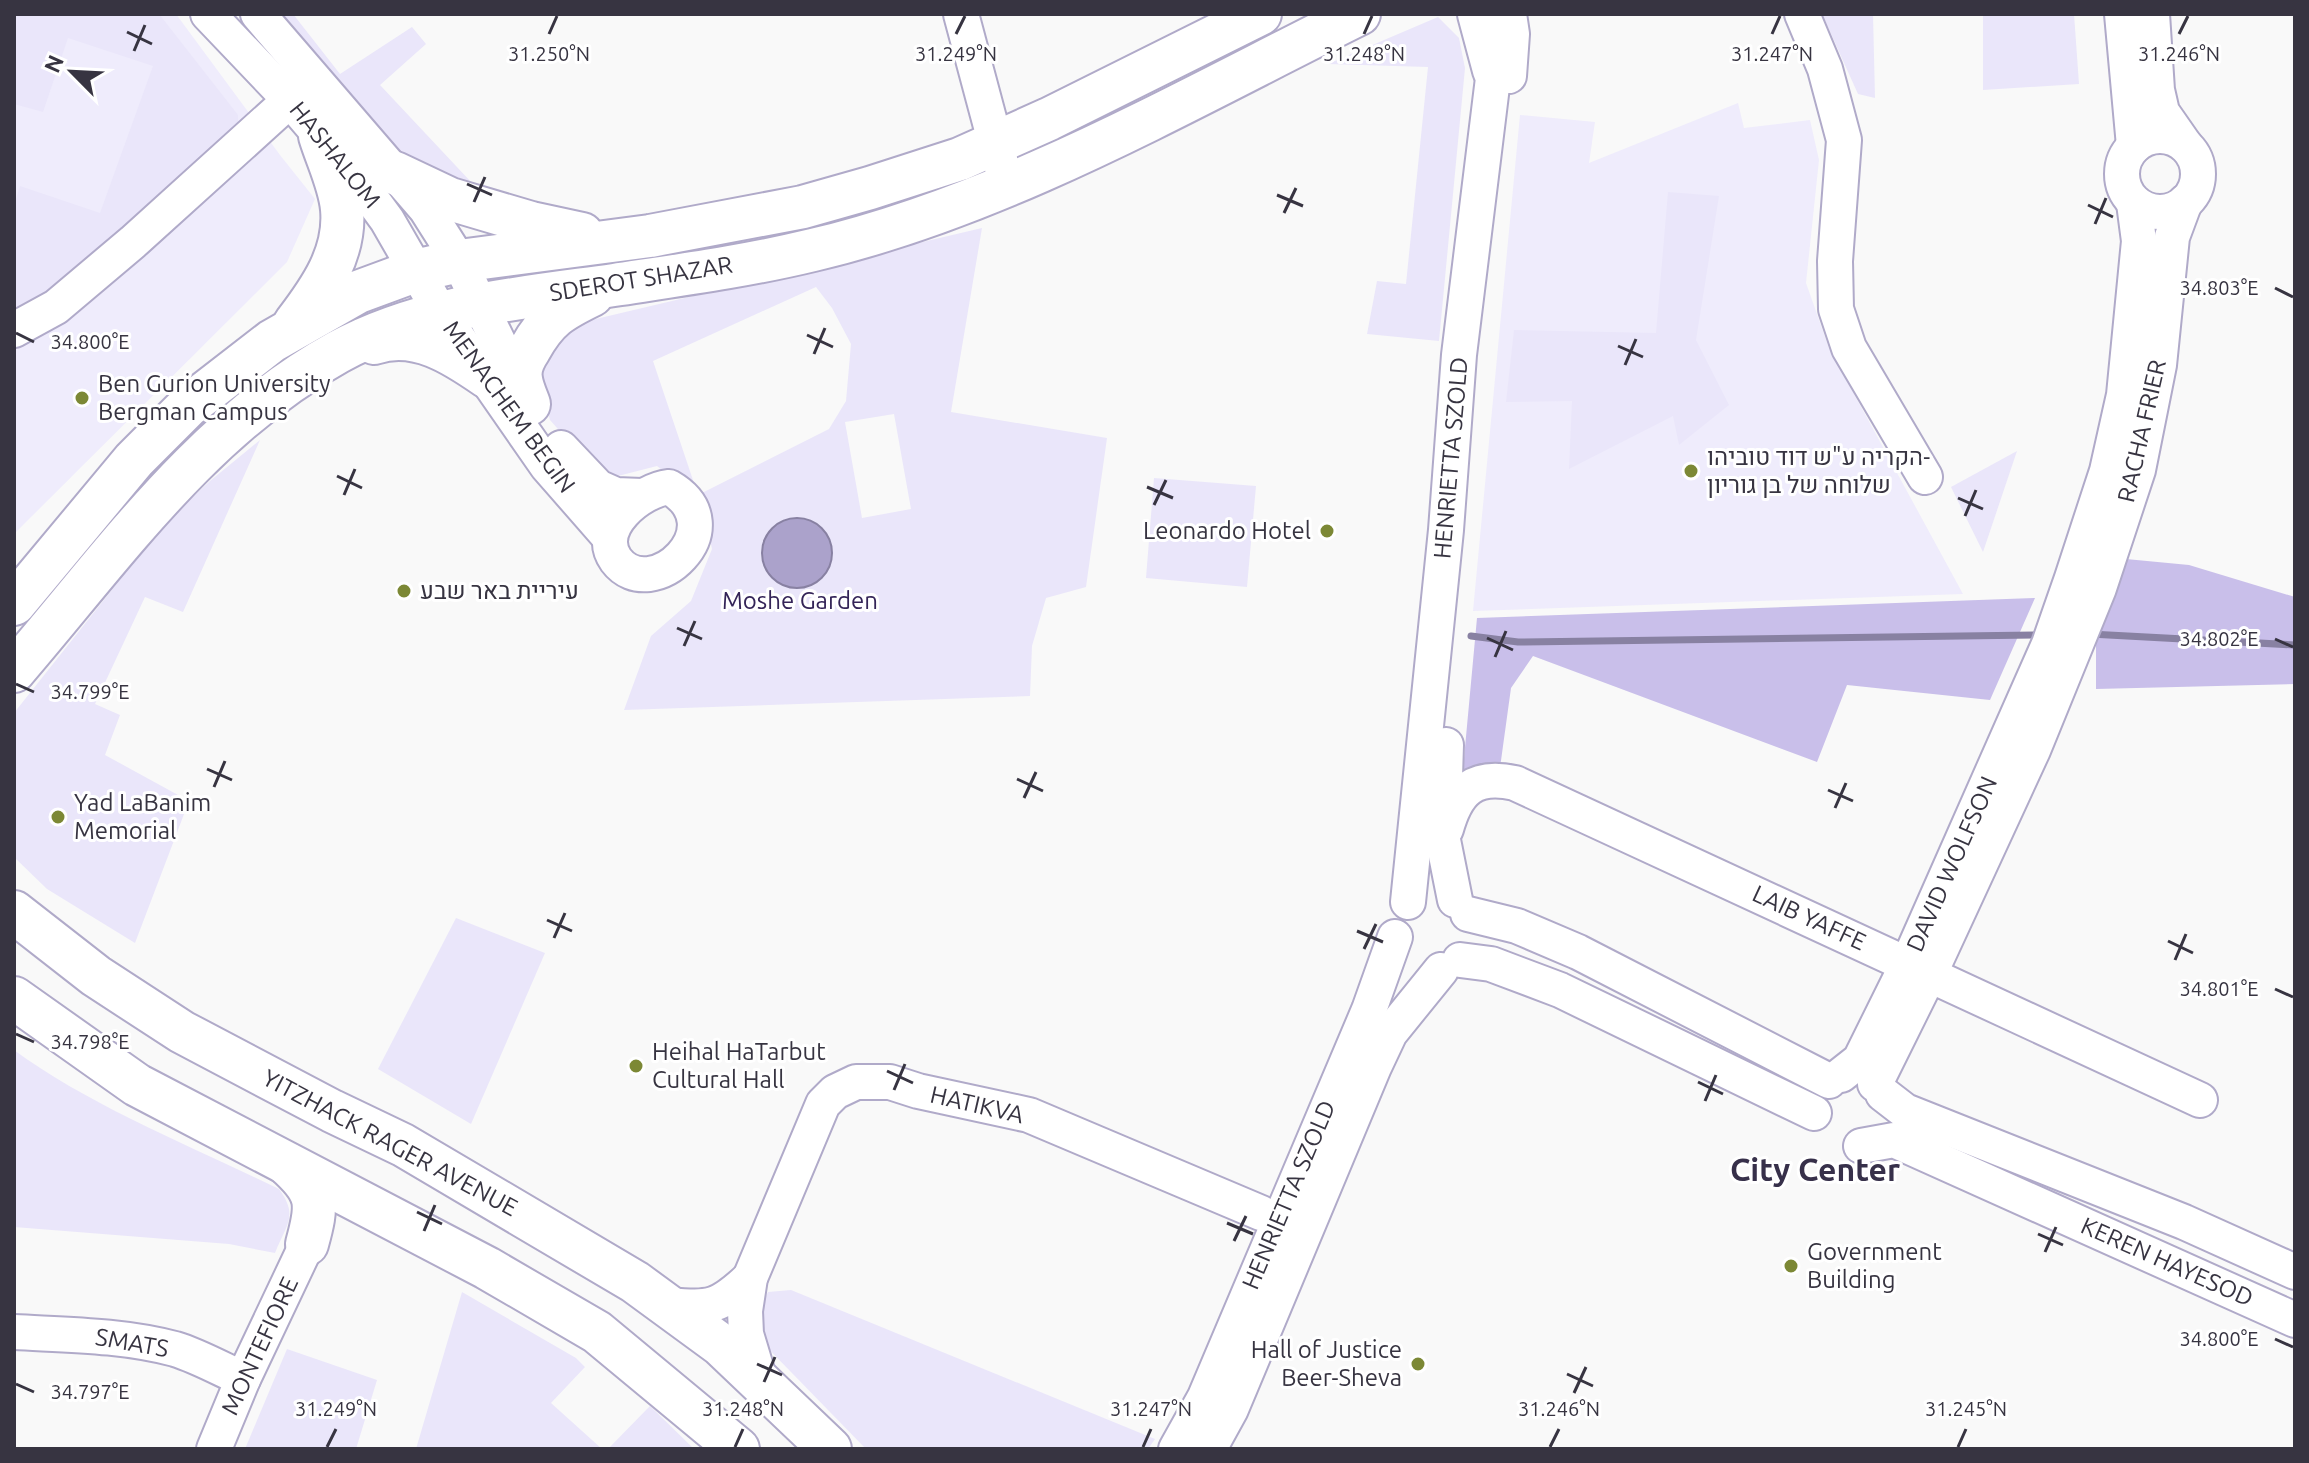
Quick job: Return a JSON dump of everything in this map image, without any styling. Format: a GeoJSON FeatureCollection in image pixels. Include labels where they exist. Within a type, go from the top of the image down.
{"type":"FeatureCollection","features":[{"type":"Feature","properties":{"kind":"main road","name":"SDEROT SHAZAR"},"geometry":{"type":"LineString","coordinates":[[14,604],[134,460],[188,406],[272,341],[358,292],[415,271],[459,261],[650,236],[803,207],[960,159],[1260,14]]}},
{"type":"Feature","properties":{"kind":"main road","name":"SDEROT SHAZAR"},"geometry":{"type":"LineString","coordinates":[[14,671],[167,490],[217,439],[297,377],[375,332],[440,312],[813,250],[976,200],[1359,14]]}},
{"type":"Feature","properties":{"kind":"main road"},"geometry":{"type":"LineString","coordinates":[[1494,70],[1500,15]]}},
{"type":"Feature","properties":{"kind":"main road"},"geometry":{"type":"LineString","coordinates":[[290,330],[322,287],[341,242],[342,207],[320,136]]}},
{"type":"Feature","properties":{"kind":"main road"},"geometry":{"type":"LineString","coordinates":[[395,173],[450,199],[531,223],[611,241]]}},
{"type":"Feature","properties":{"kind":"main road"},"geometry":{"type":"LineString","coordinates":[[529,404],[521,378],[522,363],[546,323],[561,310],[612,285]]}},
{"type":"Feature","properties":{"kind":"main road"},"geometry":{"type":"LineString","coordinates":[[328,358],[391,337],[443,350],[487,377]]}},
{"type":"Feature","properties":{"kind":"main road","name":"YITZHACK RAGER AVENUE"},"geometry":{"type":"LineString","coordinates":[[14,912],[96,976],[182,1032],[403,1145],[608,1266],[721,1345],[830,1449]]}},
{"type":"Feature","properties":{"kind":"main road"},"geometry":{"type":"LineString","coordinates":[[14,998],[137,1085],[487,1268],[597,1332],[738,1449]]}},
{"type":"Feature","properties":{"kind":"main road"},"geometry":{"type":"LineString","coordinates":[[283,1161],[306,1182],[316,1212],[307,1244]]}},
{"type":"Feature","properties":{"kind":"main road"},"geometry":{"type":"LineString","coordinates":[[307,1244],[336,1213],[365,1204]]}},
{"type":"Feature","properties":{"kind":"street","name":"HASHALOM"},"geometry":{"type":"LineString","coordinates":[[208,14],[290,100],[354,175],[387,220],[440,312]]}},
{"type":"Feature","properties":{"kind":"street","name":"HASHALOM"},"geometry":{"type":"LineString","coordinates":[[258,14],[426,209],[459,261],[481,305]]}},
{"type":"Feature","properties":{"kind":"street"},"geometry":{"type":"LineString","coordinates":[[961,14],[1007,186]]}},
{"type":"Feature","properties":{"kind":"street"},"geometry":{"type":"LineString","coordinates":[[1802,14],[1825,69],[1844,140],[1835,261],[1836,309],[1849,348],[1925,477]]}},
{"type":"Feature","properties":{"kind":"street"},"geometry":{"type":"LineString","coordinates":[[2122,14],[2134,146]]}},
{"type":"Feature","properties":{"kind":"street"},"geometry":{"type":"LineString","coordinates":[[2152,14],[2157,90],[2162,112],[2197,161],[2199,174],[2196,186],[2185,202],[2169,211],[2157,213],[2134,203],[2122,181],[2122,168],[2134,146],[2157,136],[2169,136],[2185,145]]}},
{"type":"Feature","properties":{"kind":"street","name":"HENRIETTA SZOLD"},"geometry":{"type":"LineString","coordinates":[[1462,907],[1443,840],[1447,738],[1508,89],[1512,34],[1500,15]]}},
{"type":"Feature","properties":{"kind":"street","name":"HENRIETTA SZOLD"},"geometry":{"type":"LineString","coordinates":[[1408,902],[1446,530],[1459,355],[1494,70]]}},
{"type":"Feature","properties":{"kind":"street"},"geometry":{"type":"LineString","coordinates":[[14,330],[56,307],[290,100]]}},
{"type":"Feature","properties":{"kind":"street","name":"RACHA FRIER"},"geometry":{"type":"LineString","coordinates":[[2062,649],[2099,588],[2138,470],[2159,365],[2172,237],[2185,202]]}},
{"type":"Feature","properties":{"kind":"street","name":"RACHA FRIER"},"geometry":{"type":"LineString","coordinates":[[2062,649],[2124,395],[2139,241],[2134,203]]}},
{"type":"Feature","properties":{"kind":"street","name":"MENACHEM BEGIN"},"geometry":{"type":"LineString","coordinates":[[481,305],[529,404],[546,431],[578,469],[598,487],[616,495],[642,496]]}},
{"type":"Feature","properties":{"kind":"street","name":"MENACHEM BEGIN"},"geometry":{"type":"LineString","coordinates":[[440,312],[547,466],[610,538]]}},
{"type":"Feature","properties":{"kind":"street"},"geometry":{"type":"LineString","coordinates":[[669,487],[684,496],[694,510],[694,539],[681,557],[655,574],[631,573],[617,561],[611,550],[610,538],[617,521],[642,496],[657,489],[669,487]]}},
{"type":"Feature","properties":{"kind":"street","name":"DAVID WOLFSON"},"geometry":{"type":"LineString","coordinates":[[1879,1089],[1919,968],[2062,649]]}},
{"type":"Feature","properties":{"kind":"street","name":"LAIB YAFFE"},"geometry":{"type":"LineString","coordinates":[[1443,840],[1451,810],[1471,786],[1484,780],[1515,783],[2200,1100]]}},
{"type":"Feature","properties":{"kind":"street"},"geometry":{"type":"LineString","coordinates":[[1814,1113],[1560,990],[1491,964],[1420,969],[1411,964],[1397,947],[1395,924],[1400,912],[1408,902],[1419,896],[1444,894],[1462,907],[1578,952],[1835,1078],[1865,1077],[1879,1089],[1886,1106],[1886,1119],[1881,1131],[1861,1146],[1836,1145],[1818,1129],[1814,1113],[1816,1096],[1835,1078]]}},
{"type":"Feature","properties":{"kind":"street"},"geometry":{"type":"LineString","coordinates":[[1450,965],[1466,953],[1472,934],[1462,907]]}},
{"type":"Feature","properties":{"kind":"street","name":"HENRIETTA SZOLD"},"geometry":{"type":"LineString","coordinates":[[1176,1449],[1205,1397],[1369,1010],[1395,937]]}},
{"type":"Feature","properties":{"kind":"street","name":"HENRIETTA SZOLD"},"geometry":{"type":"LineString","coordinates":[[1209,1449],[1231,1409],[1390,1033],[1450,965]]}},
{"type":"Feature","properties":{"kind":"street","name":"DAVID WOLFSON"},"geometry":{"type":"LineString","coordinates":[[1835,1078],[1860,1060],[1919,968]]}},
{"type":"Feature","properties":{"kind":"street","name":"HATIKVA"},"geometry":{"type":"LineString","coordinates":[[761,1384],[746,1334],[745,1311],[750,1278],[823,1104],[835,1092],[856,1082],[890,1082],[1029,1115],[1261,1213]]}},
{"type":"Feature","properties":{"kind":"street","name":"KEREN HAYESOD"},"geometry":{"type":"LineString","coordinates":[[1879,1089],[1905,1111],[2184,1222],[2295,1272]]}},
{"type":"Feature","properties":{"kind":"street","name":"KEREN HAYESOD"},"geometry":{"type":"LineString","coordinates":[[1861,1146],[1894,1140],[2295,1320]]}},
{"type":"Feature","properties":{"kind":"street","name":"MONTEFIORE"},"geometry":{"type":"LineString","coordinates":[[214,1449],[243,1379],[307,1244]]}},
{"type":"Feature","properties":{"kind":"street","name":"HATIKVA"},"geometry":{"type":"LineString","coordinates":[[666,1305],[713,1306],[750,1278]]}},
{"type":"Feature","properties":{"kind":"street","name":"SMATS"},"geometry":{"type":"LineString","coordinates":[[14,1332],[93,1335],[142,1342],[178,1350],[243,1379]]}},
{"type":"Feature","properties":{"kind":"shaded area","name":"Ben Gurion University Bergman Campus"},"geometry":{"type":"Polygon","coordinates":[[[14,14],[176,14],[315,199],[287,262],[14,534],[14,14]]]}},
{"type":"Feature","properties":{"kind":"shaded area","name":"הקריה ע\"ש דוד טוביהו- שלוחה של בן גוריון"},"geometry":{"type":"Polygon","coordinates":[[[1738,103],[1744,128],[1810,120],[1819,160],[1806,283],[1829,348],[1963,594],[1473,611],[1520,115],[1595,122],[1589,163],[1738,103]]]}},
{"type":"Feature","properties":{"kind":"shaded area"},"geometry":{"type":"Polygon","coordinates":[[[804,518],[826,533],[832,553],[830,567],[822,578],[811,586],[790,588],[772,578],[764,567],[762,546],[772,528],[783,520],[804,518]]]}},
{"type":"Feature","properties":{"kind":"shaded area"},"geometry":{"type":"Polygon","coordinates":[[[2126,559],[2189,565],[2295,597],[2295,684],[2096,689],[2096,634],[2126,559]]]}},
{"type":"Feature","properties":{"kind":"shaded area"},"geometry":{"type":"Polygon","coordinates":[[[2035,598],[1990,700],[1847,685],[1817,762],[1533,656],[1511,688],[1499,775],[1463,769],[1477,618],[2035,598]]]}},
{"type":"Feature","properties":{"kind":"green space"},"geometry":{"type":"Polygon","coordinates":[[[14,14],[159,14],[238,115],[238,127],[33,304],[14,315],[14,206],[20,186],[100,213],[153,66],[68,38],[43,112],[14,104],[14,14]]]}},
{"type":"Feature","properties":{"kind":"green space"},"geometry":{"type":"Polygon","coordinates":[[[272,14],[293,14],[340,74],[412,27],[426,44],[380,85],[471,182],[439,184],[420,178],[272,14]]]}},
{"type":"Feature","properties":{"kind":"green space"},"geometry":{"type":"Polygon","coordinates":[[[1822,14],[1873,14],[1875,98],[1858,94],[1822,14]]]}},
{"type":"Feature","properties":{"kind":"green space"},"geometry":{"type":"Polygon","coordinates":[[[1983,14],[2074,14],[2079,84],[1983,90],[1983,14]]]}},
{"type":"Feature","properties":{"kind":"green space"},"geometry":{"type":"Polygon","coordinates":[[[1438,17],[1459,38],[1465,68],[1439,341],[1367,334],[1377,281],[1406,284],[1428,67],[1328,64],[1438,17]]]}},
{"type":"Feature","properties":{"kind":"green space"},"geometry":{"type":"Polygon","coordinates":[[[1668,192],[1719,196],[1696,340],[1729,405],[1679,445],[1673,416],[1569,469],[1572,401],[1506,402],[1514,330],[1656,333],[1668,192]]]}},
{"type":"Feature","properties":{"kind":"green space","name":"Moshe Garden"},"geometry":{"type":"Polygon","coordinates":[[[982,228],[951,412],[1107,438],[1086,587],[1046,598],[1032,646],[1030,696],[624,710],[651,636],[691,601],[712,549],[702,502],[657,466],[614,477],[588,463],[550,420],[540,382],[545,349],[583,322],[982,228]],[[816,287],[653,361],[698,495],[829,429],[846,401],[851,344],[832,308],[816,287]],[[894,414],[845,422],[862,518],[911,509],[894,414]]]}},
{"type":"Feature","properties":{"kind":"green space"},"geometry":{"type":"Polygon","coordinates":[[[260,440],[183,612],[145,597],[95,704],[120,715],[105,755],[189,801],[135,943],[47,889],[14,857],[14,713],[165,523],[260,440]]]}},
{"type":"Feature","properties":{"kind":"green space"},"geometry":{"type":"Polygon","coordinates":[[[2017,451],[1983,552],[1951,487],[2017,451]]]}},
{"type":"Feature","properties":{"kind":"green space"},"geometry":{"type":"Polygon","coordinates":[[[1154,478],[1256,486],[1247,587],[1146,578],[1154,478]]]}},
{"type":"Feature","properties":{"kind":"green space"},"geometry":{"type":"Polygon","coordinates":[[[456,918],[545,953],[471,1124],[378,1069],[456,918]]]}},
{"type":"Feature","properties":{"kind":"green space"},"geometry":{"type":"Polygon","coordinates":[[[14,1050],[109,1108],[279,1189],[288,1206],[289,1221],[275,1253],[229,1244],[14,1227],[14,1050]]]}},
{"type":"Feature","properties":{"kind":"green space"},"geometry":{"type":"Polygon","coordinates":[[[791,1290],[1155,1439],[1148,1449],[866,1449],[757,1337],[755,1318],[768,1292],[791,1290]]]}},
{"type":"Feature","properties":{"kind":"green space"},"geometry":{"type":"Polygon","coordinates":[[[462,1292],[576,1358],[585,1367],[551,1403],[602,1449],[416,1449],[462,1292]]]}},
{"type":"Feature","properties":{"kind":"green space"},"geometry":{"type":"Polygon","coordinates":[[[287,1349],[377,1380],[356,1449],[245,1449],[287,1349]]]}},
{"type":"Feature","properties":{"kind":"green space"},"geometry":{"type":"Polygon","coordinates":[[[650,1406],[694,1449],[608,1449],[650,1406]]]}},
{"type":"Feature","properties":{"kind":"waterway"},"geometry":{"type":"LineString","coordinates":[[2090,634],[2295,645]]}},
{"type":"Feature","properties":{"kind":"waterway"},"geometry":{"type":"LineString","coordinates":[[1471,636],[1518,642],[2039,635]]}},
{"type":"Feature","properties":{"kind":"place","name":"Ben Gurion University Bergman Campus"},"geometry":{"type":"Point","coordinates":[82,398]}},
{"type":"Feature","properties":{"kind":"place","name":"הקריה ע\"ש דוד טוביהו- שלוחה של בן גוריון"},"geometry":{"type":"Point","coordinates":[1691,471]}},
{"type":"Feature","properties":{"kind":"place","name":"Leonardo Hotel"},"geometry":{"type":"Point","coordinates":[1327,531]}},
{"type":"Feature","properties":{"kind":"place","name":"עיריית באר שבע"},"geometry":{"type":"Point","coordinates":[404,591]}},
{"type":"Feature","properties":{"kind":"place","name":"Yad LaBanim Memorial"},"geometry":{"type":"Point","coordinates":[58,817]}},
{"type":"Feature","properties":{"kind":"place","name":"Heihal HaTarbut Cultural Hall"},"geometry":{"type":"Point","coordinates":[636,1066]}},
{"type":"Feature","properties":{"kind":"place","name":"Government Building"},"geometry":{"type":"Point","coordinates":[1791,1266]}},
{"type":"Feature","properties":{"kind":"place","name":"Hall of Justice Beer-Sheva"},"geometry":{"type":"Point","coordinates":[1418,1364]}},
{"type":"Feature","properties":{"kind":"district","name":"City Center"},"geometry":{"type":"Point","coordinates":[1815,1170]}}]}
